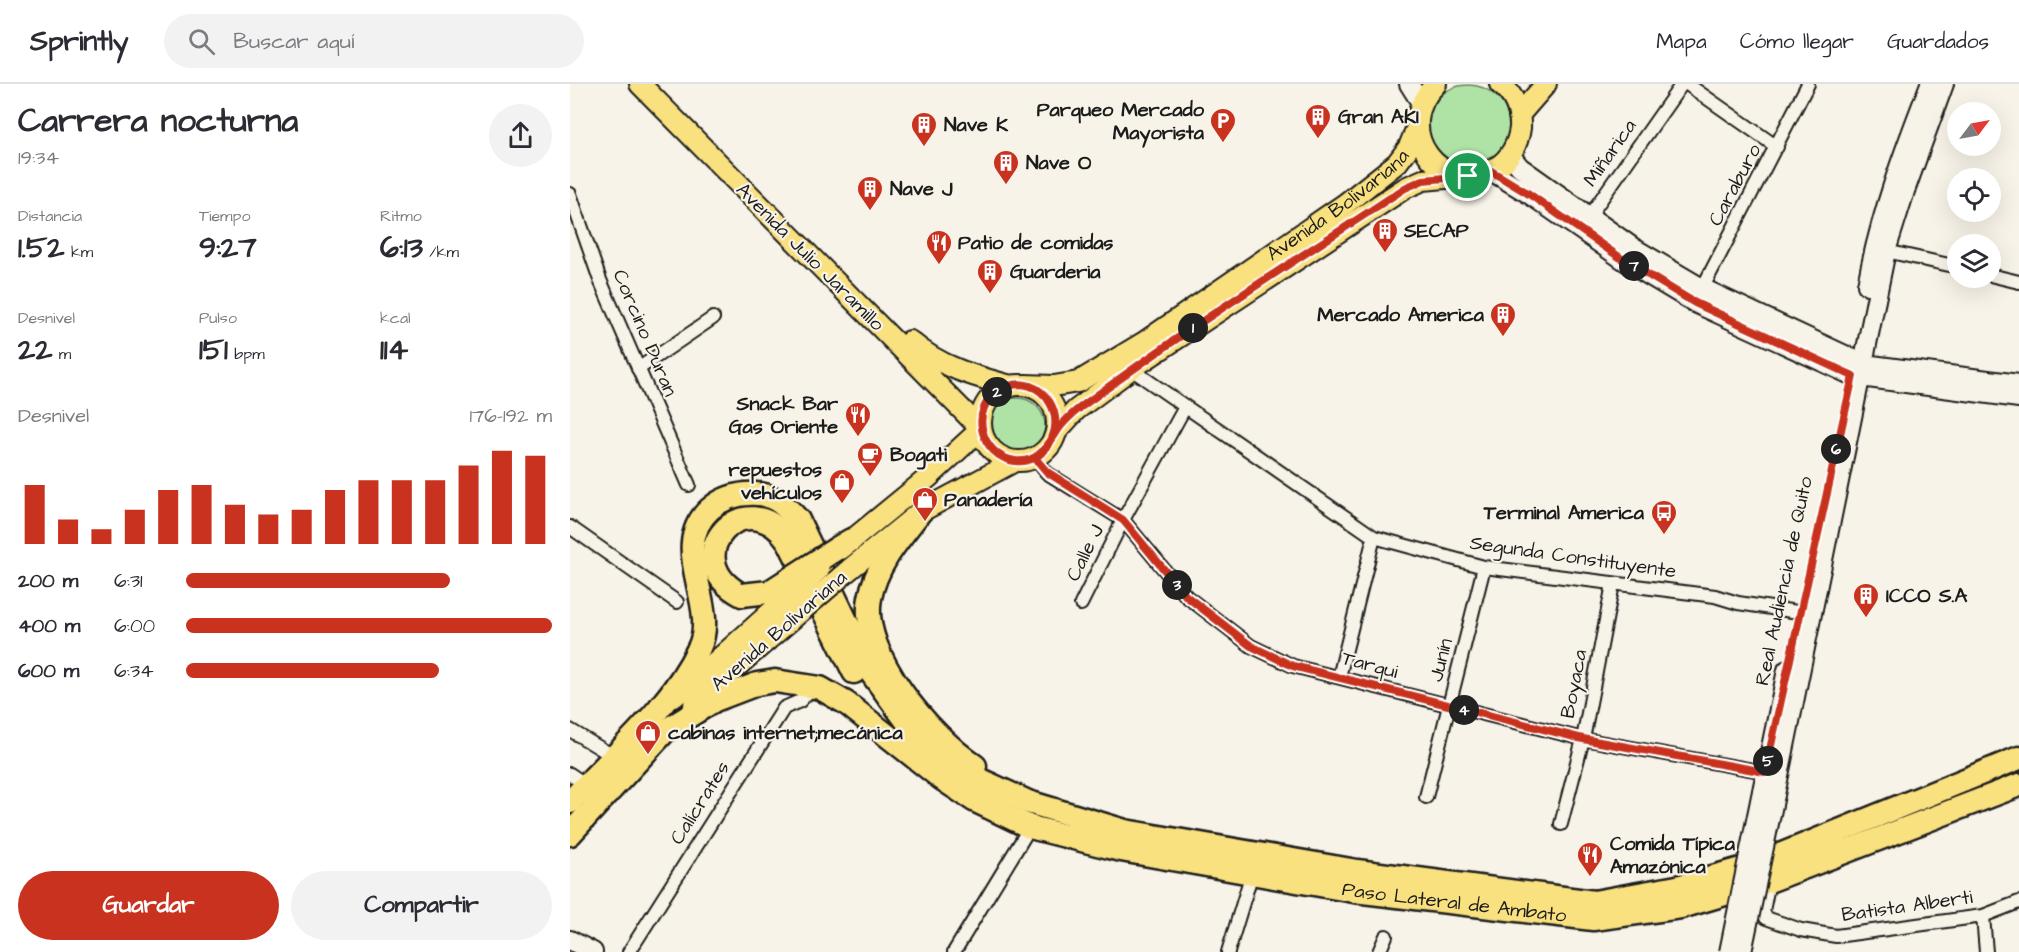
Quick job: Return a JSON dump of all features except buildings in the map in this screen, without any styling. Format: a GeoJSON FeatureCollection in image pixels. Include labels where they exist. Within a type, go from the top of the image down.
{"type":"FeatureCollection","features":[{"type":"Feature","properties":{"kind":"highway"},"geometry":{"type":"LineString","coordinates":[[664,706],[693,659],[703,636],[704,610],[694,574],[693,552],[698,524],[718,503],[746,493],[761,494],[790,510],[798,520],[870,671],[922,742],[959,770],[1028,802]]}},
{"type":"Feature","properties":{"kind":"highway"},"geometry":{"type":"LineString","coordinates":[[920,512],[885,557],[870,598],[868,623],[881,658],[915,709],[963,758],[1028,802]]}},
{"type":"Feature","properties":{"kind":"highway"},"geometry":{"type":"LineString","coordinates":[[842,546],[769,592],[742,595],[723,582],[716,571],[714,548],[718,535],[727,526],[741,519],[761,519],[777,527],[789,542],[852,669],[897,743]]}},
{"type":"Feature","properties":{"kind":"highway"},"geometry":{"type":"LineString","coordinates":[[665,731],[715,700],[757,684],[775,681],[814,686]]}},
{"type":"Feature","properties":{"kind":"highway","name":"Paso Lateral de Ambato"},"geometry":{"type":"LineString","coordinates":[[814,686],[846,703],[941,778],[974,800],[1030,827],[1121,850],[1354,891],[1593,920],[1681,907],[1768,881],[2019,786]]}},
{"type":"Feature","properties":{"kind":"highway","name":"Avenida Bolivariana"},"geometry":{"type":"LineString","coordinates":[[570,802],[578,779],[613,756],[664,706]]}},
{"type":"Feature","properties":{"kind":"highway","name":"Avenida Bolivariana"},"geometry":{"type":"LineString","coordinates":[[570,834],[665,731]]}},
{"type":"Feature","properties":{"kind":"highway","name":"Paso Lateral de Ambato"},"geometry":{"type":"LineString","coordinates":[[1028,802],[1125,831],[1367,873],[1594,902],[1667,890],[1755,865],[2019,758]]}},
{"type":"Feature","properties":{"kind":"main road","name":"Avenida Julio Jaramillo"},"geometry":{"type":"LineString","coordinates":[[640,84],[981,429]]}},
{"type":"Feature","properties":{"kind":"main road","name":"Avenida Julio Jaramillo"},"geometry":{"type":"LineString","coordinates":[[656,84],[901,333],[929,358],[959,372],[1018,386]]}},
{"type":"Feature","properties":{"kind":"main road"},"geometry":{"type":"LineString","coordinates":[[1409,84],[1421,103]]}},
{"type":"Feature","properties":{"kind":"main road","name":"Avenida Bolivariana"},"geometry":{"type":"LineString","coordinates":[[1018,386],[1054,386],[1078,382],[1146,341],[1371,184],[1404,155],[1417,127],[1421,103],[1436,84]]}},
{"type":"Feature","properties":{"kind":"main road"},"geometry":{"type":"LineString","coordinates":[[1500,84],[1514,100],[1519,115],[1519,136],[1510,155],[1520,167],[1699,295]]}},
{"type":"Feature","properties":{"kind":"main road"},"geometry":{"type":"LineString","coordinates":[[1519,115],[1546,84]]}},
{"type":"Feature","properties":{"kind":"main road","name":"Real Audiencia de Quito"},"geometry":{"type":"LineString","coordinates":[[1858,370],[1877,234],[1888,194],[1930,84]]}},
{"type":"Feature","properties":{"kind":"main road","name":"Real Audiencia de Quito"},"geometry":{"type":"LineString","coordinates":[[1729,952],[1768,793],[1805,613],[1886,251],[1944,84]]}},
{"type":"Feature","properties":{"kind":"main road","name":"Avenida Bolivariana"},"geometry":{"type":"LineString","coordinates":[[1417,127],[1425,151],[1433,161],[1449,172],[1468,176]]}},
{"type":"Feature","properties":{"kind":"main road","name":"Avenida Bolivariana"},"geometry":{"type":"LineString","coordinates":[[664,706],[728,662],[850,569],[920,512],[1015,461],[1035,458],[1052,443],[1056,432],[1076,410],[1131,369],[1405,188],[1423,180],[1468,176],[1491,171],[1510,155]]}},
{"type":"Feature","properties":{"kind":"main road"},"geometry":{"type":"LineString","coordinates":[[1491,171],[1529,194],[1625,261],[1858,370],[2019,398]]}},
{"type":"Feature","properties":{"kind":"main road"},"geometry":{"type":"LineString","coordinates":[[1858,370],[2019,384]]}},
{"type":"Feature","properties":{"kind":"main road"},"geometry":{"type":"LineString","coordinates":[[1015,461],[993,451],[981,429],[981,417],[991,397],[1018,386],[1047,397],[1057,420],[1056,432]]}},
{"type":"Feature","properties":{"kind":"main road","name":"Avenida Bolivariana"},"geometry":{"type":"LineString","coordinates":[[665,731],[728,662],[842,546],[929,477],[981,429]]}},
{"type":"Feature","properties":{"kind":"main road","name":"Real Audiencia de Quito"},"geometry":{"type":"LineString","coordinates":[[1742,952],[1768,793],[1765,772],[1805,613]]}},
{"type":"Feature","properties":{"kind":"main road"},"geometry":{"type":"LineString","coordinates":[[570,940],[593,952]]}},
{"type":"Feature","properties":{"kind":"street"},"geometry":{"type":"LineString","coordinates":[[1684,84],[1777,147]]}},
{"type":"Feature","properties":{"kind":"street","name":"Miñarica"},"geometry":{"type":"LineString","coordinates":[[1590,215],[1684,84]]}},
{"type":"Feature","properties":{"kind":"street","name":"Caraburo"},"geometry":{"type":"LineString","coordinates":[[1699,295],[1808,84]]}},
{"type":"Feature","properties":{"kind":"street","name":"Corcino Duran"},"geometry":{"type":"LineString","coordinates":[[570,194],[600,280],[689,485]]}},
{"type":"Feature","properties":{"kind":"street"},"geometry":{"type":"LineString","coordinates":[[1886,251],[1947,265]]}},
{"type":"Feature","properties":{"kind":"street"},"geometry":{"type":"LineString","coordinates":[[2001,278],[2019,282]]}},
{"type":"Feature","properties":{"kind":"street"},"geometry":{"type":"LineString","coordinates":[[638,369],[713,318]]}},
{"type":"Feature","properties":{"kind":"street","name":"Segunda Constituyente"},"geometry":{"type":"LineString","coordinates":[[1131,369],[1374,537],[1484,567],[1715,596],[1738,603],[1805,613]]}},
{"type":"Feature","properties":{"kind":"street","name":"Calle J"},"geometry":{"type":"LineString","coordinates":[[1081,604],[1123,520],[1185,407]]}},
{"type":"Feature","properties":{"kind":"street","name":"Tarqui"},"geometry":{"type":"LineString","coordinates":[[1035,458],[1047,472],[1123,520],[1186,596],[1251,646],[1293,666],[1583,739],[1765,772]]}},
{"type":"Feature","properties":{"kind":"street"},"geometry":{"type":"LineString","coordinates":[[570,527],[677,602]]}},
{"type":"Feature","properties":{"kind":"street"},"geometry":{"type":"LineString","coordinates":[[1339,677],[1374,537]]}},
{"type":"Feature","properties":{"kind":"street","name":"Junín"},"geometry":{"type":"LineString","coordinates":[[1426,797],[1484,567]]}},
{"type":"Feature","properties":{"kind":"street","name":"Boyaca"},"geometry":{"type":"LineString","coordinates":[[1561,824],[1583,739],[1614,584]]}},
{"type":"Feature","properties":{"kind":"street","name":"Calícrates"},"geometry":{"type":"LineString","coordinates":[[629,952],[784,708],[800,701],[814,686]]}},
{"type":"Feature","properties":{"kind":"street"},"geometry":{"type":"LineString","coordinates":[[570,730],[613,756]]}},
{"type":"Feature","properties":{"kind":"street"},"geometry":{"type":"LineString","coordinates":[[954,952],[1030,827]]}},
{"type":"Feature","properties":{"kind":"street"},"geometry":{"type":"LineString","coordinates":[[1228,952],[1252,873]]}},
{"type":"Feature","properties":{"kind":"street","name":"Batista Alberti"},"geometry":{"type":"LineString","coordinates":[[1768,881],[1764,911],[1766,918],[1802,930],[1836,936],[1983,916],[2019,902]]}},
{"type":"Feature","properties":{"kind":"street"},"geometry":{"type":"LineString","coordinates":[[1983,916],[1986,952]]}},
{"type":"Feature","properties":{"kind":"street"},"geometry":{"type":"LineString","coordinates":[[1379,952],[1386,936]]}},
{"type":"Feature","properties":{"kind":"green space"},"geometry":{"type":"Polygon","coordinates":[[[1468,85],[1484,88],[1497,97],[1506,110],[1509,126],[1506,142],[1497,155],[1484,164],[1468,167],[1452,164],[1439,155],[1430,142],[1427,126],[1430,110],[1439,97],[1452,88],[1468,85]]]}},
{"type":"Feature","properties":{"kind":"green space"},"geometry":{"type":"Polygon","coordinates":[[[1011,398],[1023,398],[1037,406],[1045,420],[1043,437],[1037,446],[1023,454],[1011,454],[994,442],[989,432],[989,420],[1001,403],[1011,398]]]}},
{"type":"Feature","properties":{"kind":"place","name":"Gran AKI"},"geometry":{"type":"Point","coordinates":[1318,140]}},
{"type":"Feature","properties":{"kind":"place","name":"Parqueo Mercado Mayorista"},"geometry":{"type":"Point","coordinates":[1223,144]}},
{"type":"Feature","properties":{"kind":"place","name":"Nave K"},"geometry":{"type":"Point","coordinates":[924,148]}},
{"type":"Feature","properties":{"kind":"place","name":"Nave O"},"geometry":{"type":"Point","coordinates":[1006,186]}},
{"type":"Feature","properties":{"kind":"place","name":"Nave J"},"geometry":{"type":"Point","coordinates":[870,212]}},
{"type":"Feature","properties":{"kind":"place","name":"SECAP"},"geometry":{"type":"Point","coordinates":[1385,254]}},
{"type":"Feature","properties":{"kind":"place","name":"Patio de comidas"},"geometry":{"type":"Point","coordinates":[939,266]}},
{"type":"Feature","properties":{"kind":"place","name":"Guarderia"},"geometry":{"type":"Point","coordinates":[990,295]}},
{"type":"Feature","properties":{"kind":"place","name":"Mercado America"},"geometry":{"type":"Point","coordinates":[1503,338]}},
{"type":"Feature","properties":{"kind":"place","name":"Snack Bar Gas Oriente"},"geometry":{"type":"Point","coordinates":[858,438]}},
{"type":"Feature","properties":{"kind":"place","name":"Bogati"},"geometry":{"type":"Point","coordinates":[870,478]}},
{"type":"Feature","properties":{"kind":"place","name":"repuestos vehículos"},"geometry":{"type":"Point","coordinates":[842,505]}},
{"type":"Feature","properties":{"kind":"place","name":"Panadería"},"geometry":{"type":"Point","coordinates":[925,523]}},
{"type":"Feature","properties":{"kind":"place","name":"Terminal America"},"geometry":{"type":"Point","coordinates":[1664,536]}},
{"type":"Feature","properties":{"kind":"place","name":"ICCO S.A"},"geometry":{"type":"Point","coordinates":[1866,619]}},
{"type":"Feature","properties":{"kind":"place","name":"cabinas internet;mecánica"},"geometry":{"type":"Point","coordinates":[648,756]}},
{"type":"Feature","properties":{"kind":"place","name":"Comida Típica Amazónica"},"geometry":{"type":"Point","coordinates":[1590,878]}},
{"type":"Feature","properties":{"kind":"route"},"geometry":{"type":"LineString","coordinates":[[1468,176],[1423,180],[1405,188],[1131,369],[1076,410],[1056,432],[1052,443],[1035,458],[1025,461],[1003,458],[985,441],[981,429],[984,406],[1000,390],[1025,385],[1047,397],[1057,420],[1056,432],[1052,443],[1044,452],[1035,458],[1047,472],[1123,520],[1186,596],[1251,646],[1293,666],[1583,739],[1765,772],[1853,376],[1695,303],[1625,261],[1529,194],[1491,171],[1468,176]]}}]}
